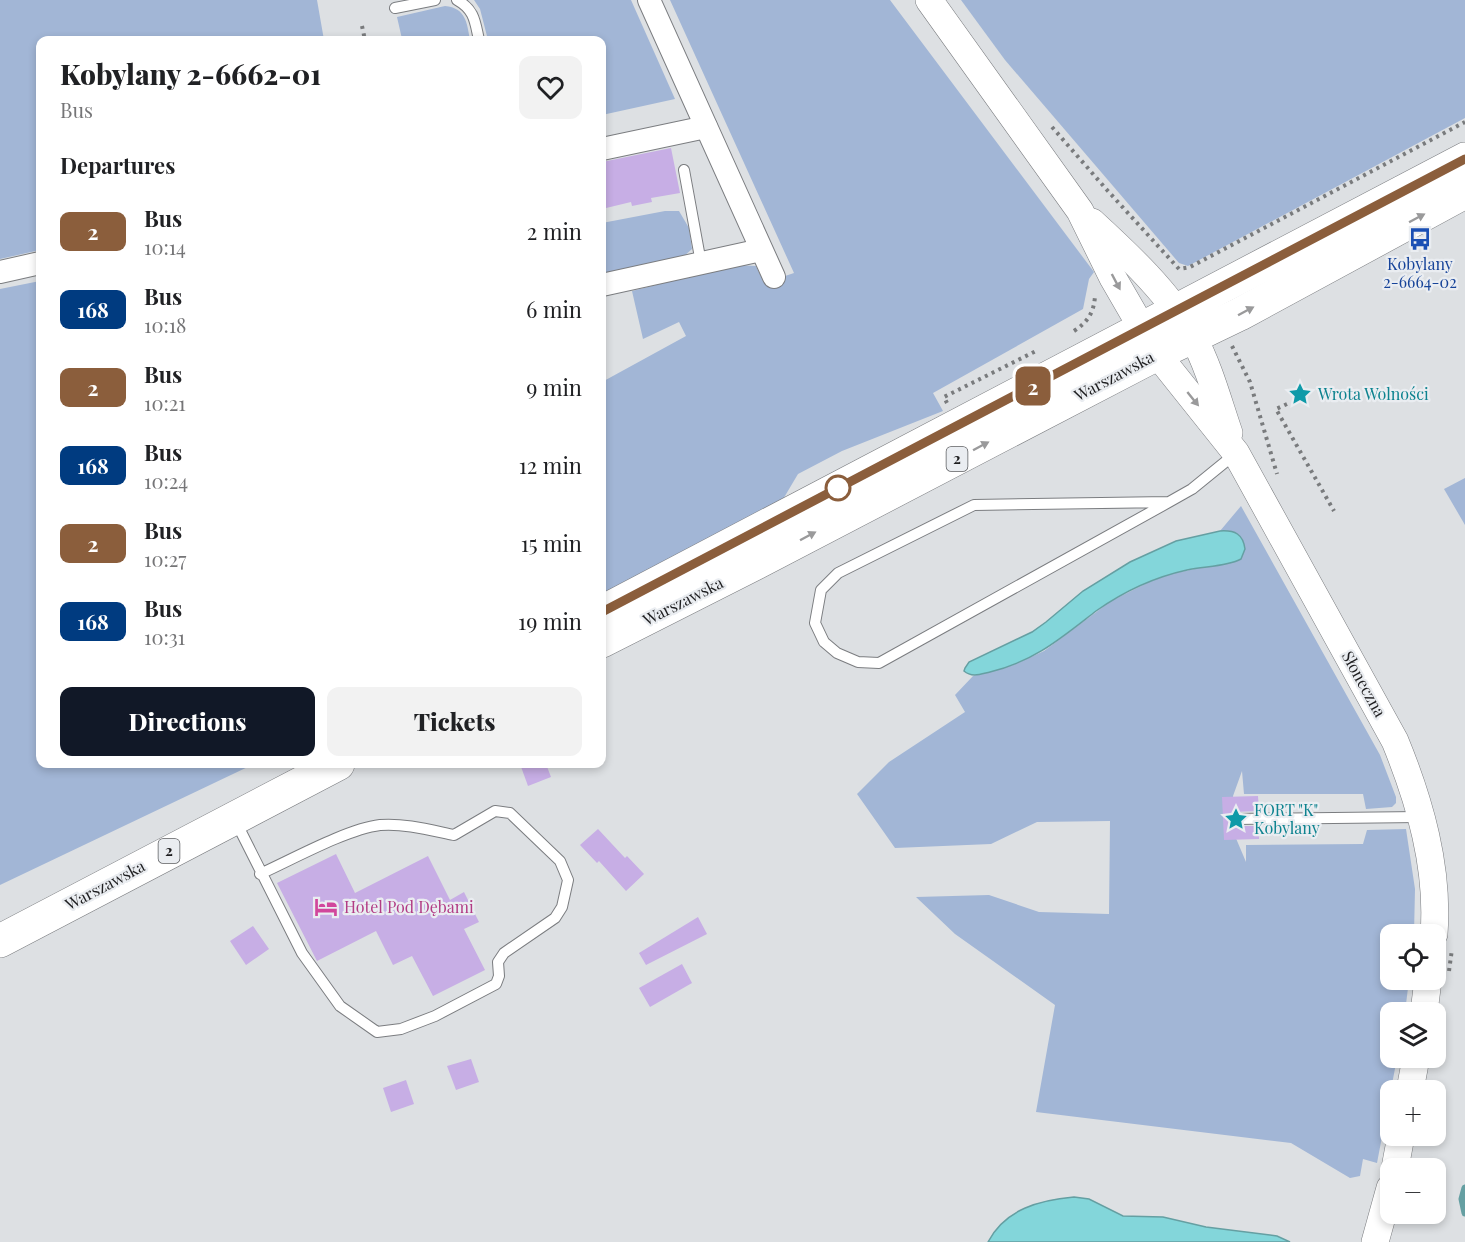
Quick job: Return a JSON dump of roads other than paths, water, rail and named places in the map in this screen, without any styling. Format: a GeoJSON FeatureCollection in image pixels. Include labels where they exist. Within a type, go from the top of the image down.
{"type":"FeatureCollection","features":[{"type":"Feature","properties":{"kind":"highway","name":"Warszawska"},"geometry":{"type":"LineString","coordinates":[[606,610],[1184,323],[1465,159]]}},
{"type":"Feature","properties":{"kind":"highway","name":"Warszawska"},"geometry":{"type":"LineString","coordinates":[[1184,323],[1240,314],[1465,192]]}},
{"type":"Feature","properties":{"kind":"highway","name":"Warszawska"},"geometry":{"type":"LineString","coordinates":[[606,639],[756,563],[1149,341]]}},
{"type":"Feature","properties":{"kind":"highway","name":"Warszawska"},"geometry":{"type":"LineString","coordinates":[[0,941],[330,768]]}},
{"type":"Feature","properties":{"kind":"street"},"geometry":{"type":"LineString","coordinates":[[649,0],[774,277]]}},
{"type":"Feature","properties":{"kind":"street"},"geometry":{"type":"LineString","coordinates":[[929,0],[1080,211]]}},
{"type":"Feature","properties":{"kind":"street"},"geometry":{"type":"LineString","coordinates":[[606,148],[706,127]]}},
{"type":"Feature","properties":{"kind":"street","name":"Słoneczna"},"geometry":{"type":"LineString","coordinates":[[1080,211],[1136,262],[1184,323],[1204,361],[1236,453]]}},
{"type":"Feature","properties":{"kind":"street","name":"Słoneczna"},"geometry":{"type":"LineString","coordinates":[[1080,211],[1113,278],[1149,341],[1236,453],[1395,741],[1413,785],[1422,817],[1433,889],[1434,924]]}},
{"type":"Feature","properties":{"kind":"street"},"geometry":{"type":"LineString","coordinates":[[606,284],[761,250]]}},
{"type":"Feature","properties":{"kind":"street"},"geometry":{"type":"LineString","coordinates":[[0,272],[36,264]]}},
{"type":"Feature","properties":{"kind":"street"},"geometry":{"type":"LineString","coordinates":[[1375,1242],[1380,1224]]}},
{"type":"Feature","properties":{"kind":"lane"},"geometry":{"type":"LineString","coordinates":[[395,8],[435,0]]}},
{"type":"Feature","properties":{"kind":"lane"},"geometry":{"type":"LineString","coordinates":[[457,0],[468,6],[474,18],[478,36]]}},
{"type":"Feature","properties":{"kind":"lane"},"geometry":{"type":"LineString","coordinates":[[684,170],[701,263]]}},
{"type":"Feature","properties":{"kind":"lane"},"geometry":{"type":"LineString","coordinates":[[1169,502],[974,506],[838,573],[821,590],[815,623],[824,642],[837,653],[858,662],[879,663],[1169,502],[1192,489],[1236,453]]}},
{"type":"Feature","properties":{"kind":"lane"},"geometry":{"type":"LineString","coordinates":[[233,817],[260,874],[302,953],[340,1006],[377,1032],[401,1029],[435,1016],[496,984],[499,976],[498,962],[504,953],[555,918],[562,907],[568,880],[560,861],[510,813],[495,811],[454,835],[408,826],[380,825],[347,834],[260,874]]}},
{"type":"Feature","properties":{"kind":"lane"},"geometry":{"type":"LineString","coordinates":[[1236,819],[1422,817]]}},
{"type":"Feature","properties":{"kind":"waterway"},"geometry":{"type":"LineString","coordinates":[[1465,1188],[1462,1199],[1465,1213]]}},
{"type":"Feature","properties":{"kind":"place","name":"Kobylany 2-6664-02"},"geometry":{"type":"Point","coordinates":[1420,239]}},
{"type":"Feature","properties":{"kind":"place","name":"Wrota Wolności"},"geometry":{"type":"Point","coordinates":[1300,394]}},
{"type":"Feature","properties":{"kind":"place","name":"FORT \"K\" Kobylany"},"geometry":{"type":"Point","coordinates":[1236,819]}},
{"type":"Feature","properties":{"kind":"place","name":"Hotel Pod Dębami"},"geometry":{"type":"Point","coordinates":[326,907]}}]}
